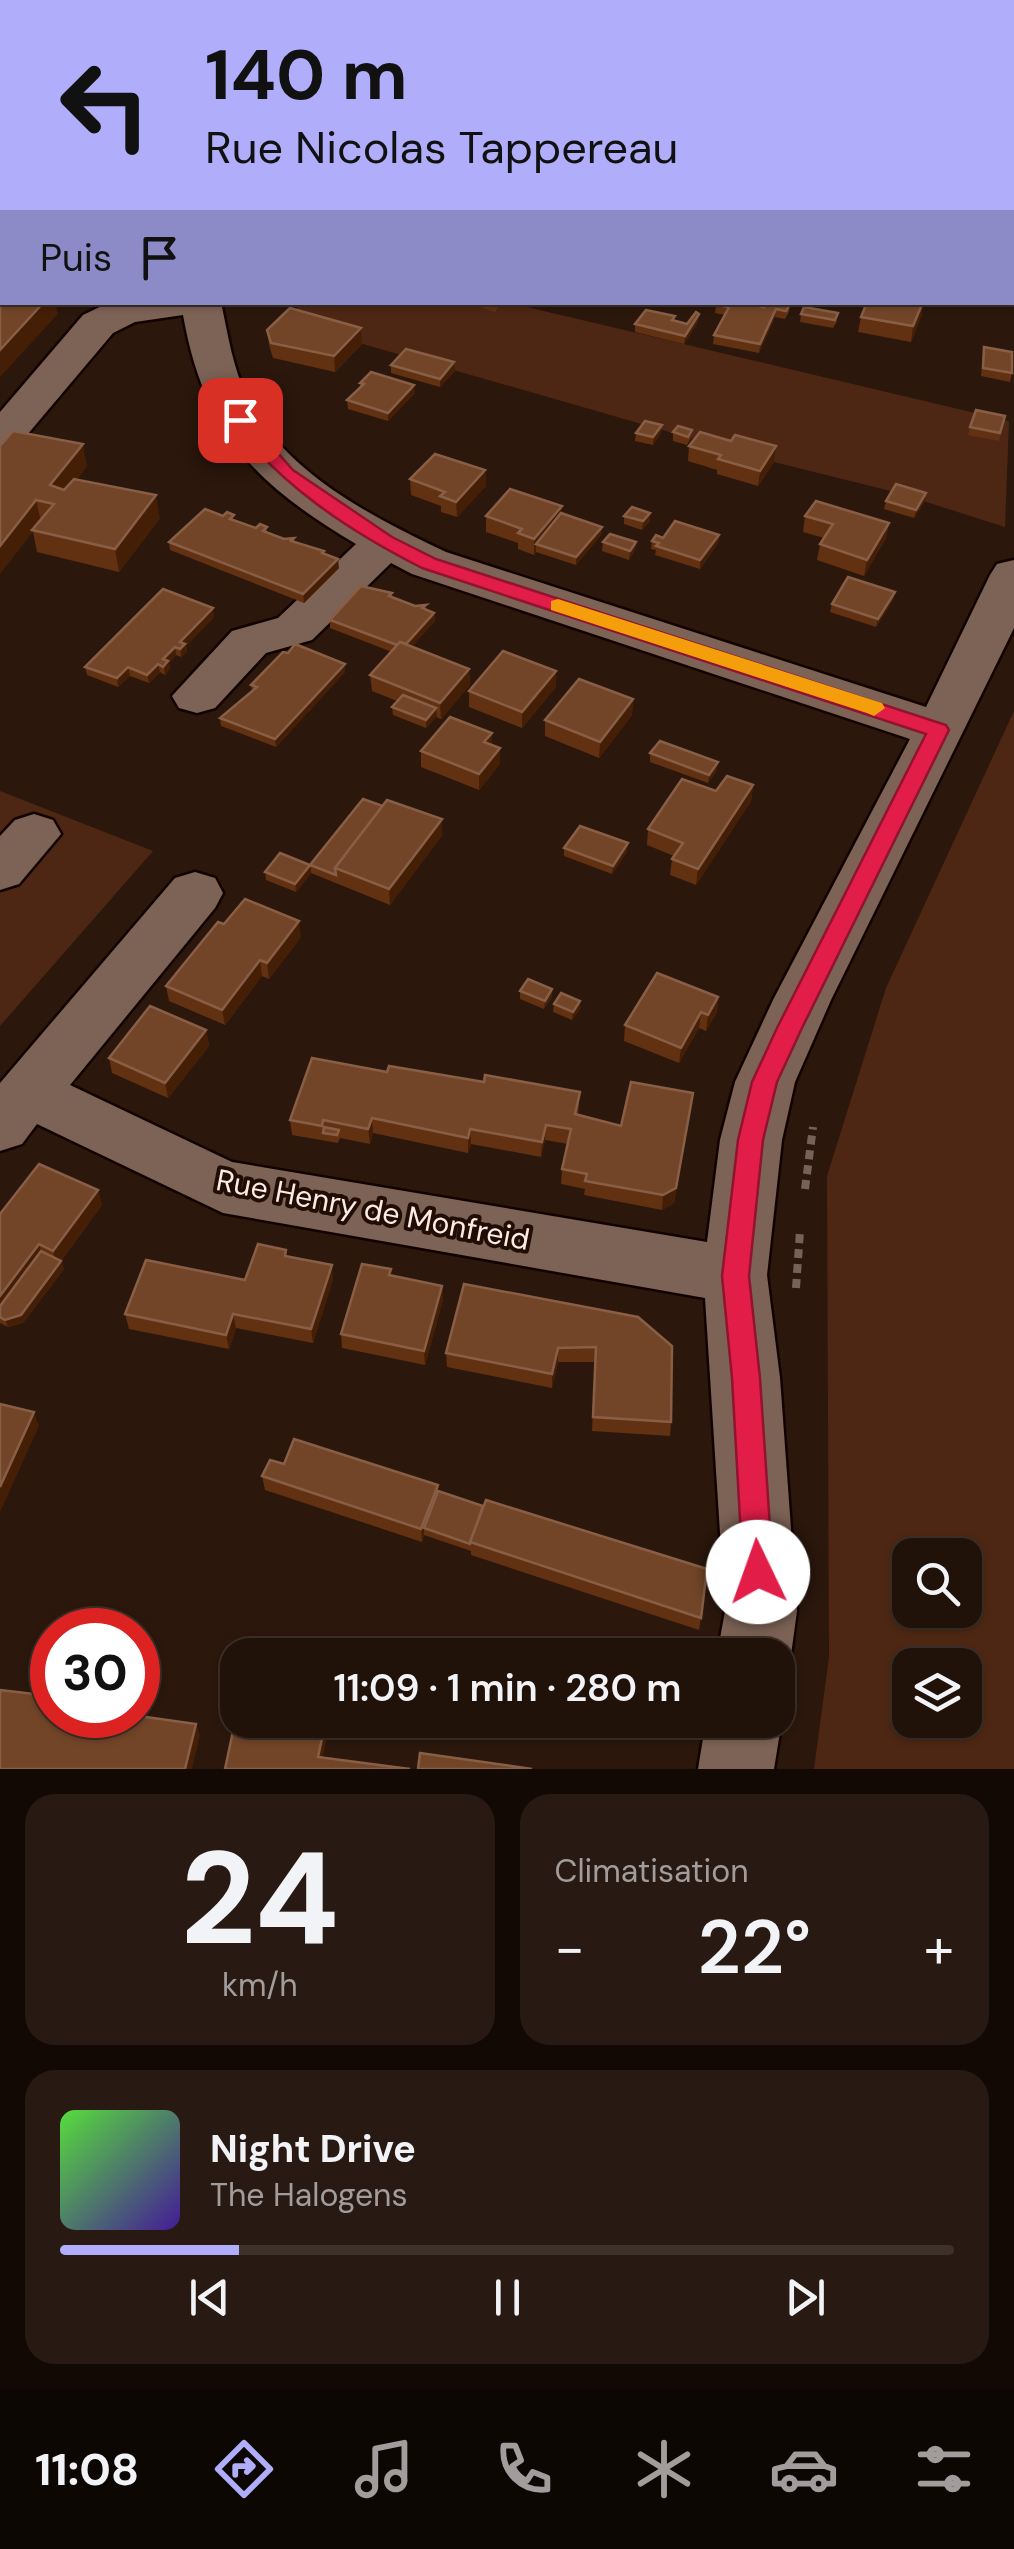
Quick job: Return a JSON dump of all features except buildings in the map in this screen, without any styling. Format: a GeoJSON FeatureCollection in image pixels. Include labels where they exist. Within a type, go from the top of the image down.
{"type":"FeatureCollection","features":[{"type":"Feature","properties":{"kind":"street"},"geometry":{"type":"LineString","coordinates":[[0,439],[98,324],[126,311],[169,305]]}},
{"type":"Feature","properties":{"kind":"street"},"geometry":{"type":"LineString","coordinates":[[202,305],[214,366],[228,402],[252,439],[286,474],[385,542],[429,564],[938,730]]}},
{"type":"Feature","properties":{"kind":"street"},"geometry":{"type":"LineString","coordinates":[[196,696],[250,642],[294,630],[385,542]]}},
{"type":"Feature","properties":{"kind":"street"},"geometry":{"type":"LineString","coordinates":[[757,1638],[761,1611],[746,1378],[735,1276],[751,1140],[765,1082],[1014,574]]}},
{"type":"Feature","properties":{"kind":"street","name":"Rue Henry de Monfreid"},"geometry":{"type":"LineString","coordinates":[[195,893],[14,1109],[224,1187],[735,1276]]}},
{"type":"Feature","properties":{"kind":"street"},"geometry":{"type":"LineString","coordinates":[[736,1769],[741,1738]]}},
{"type":"Feature","properties":{"kind":"path"},"geometry":{"type":"LineString","coordinates":[[804,1195],[814,1119]]}},
{"type":"Feature","properties":{"kind":"path"},"geometry":{"type":"LineString","coordinates":[[796,1294],[801,1214]]}},
{"type":"Feature","properties":{"kind":"shaded area"},"geometry":{"type":"Polygon","coordinates":[[[300,305],[518,305],[1009,421],[1005,527],[895,492],[774,462],[283,321],[300,305]]]}},
{"type":"Feature","properties":{"kind":"shaded area"},"geometry":{"type":"Polygon","coordinates":[[[1014,711],[1014,1769],[814,1769],[829,1657],[827,1176],[886,988],[1014,711]]]}},
{"type":"Feature","properties":{"kind":"shaded area"},"geometry":{"type":"Polygon","coordinates":[[[0,791],[153,851],[0,1026],[0,791]]]}},
{"type":"Feature","properties":{"kind":"slow traffic"},"geometry":{"type":"LineString","coordinates":[[558,605],[874,708]]}},
{"type":"Feature","properties":{"kind":"route"},"geometry":{"type":"LineString","coordinates":[[240,420],[252,439],[286,474],[385,542],[429,564],[938,730],[765,1082],[751,1140],[735,1276],[746,1378],[758,1572]]}}]}
